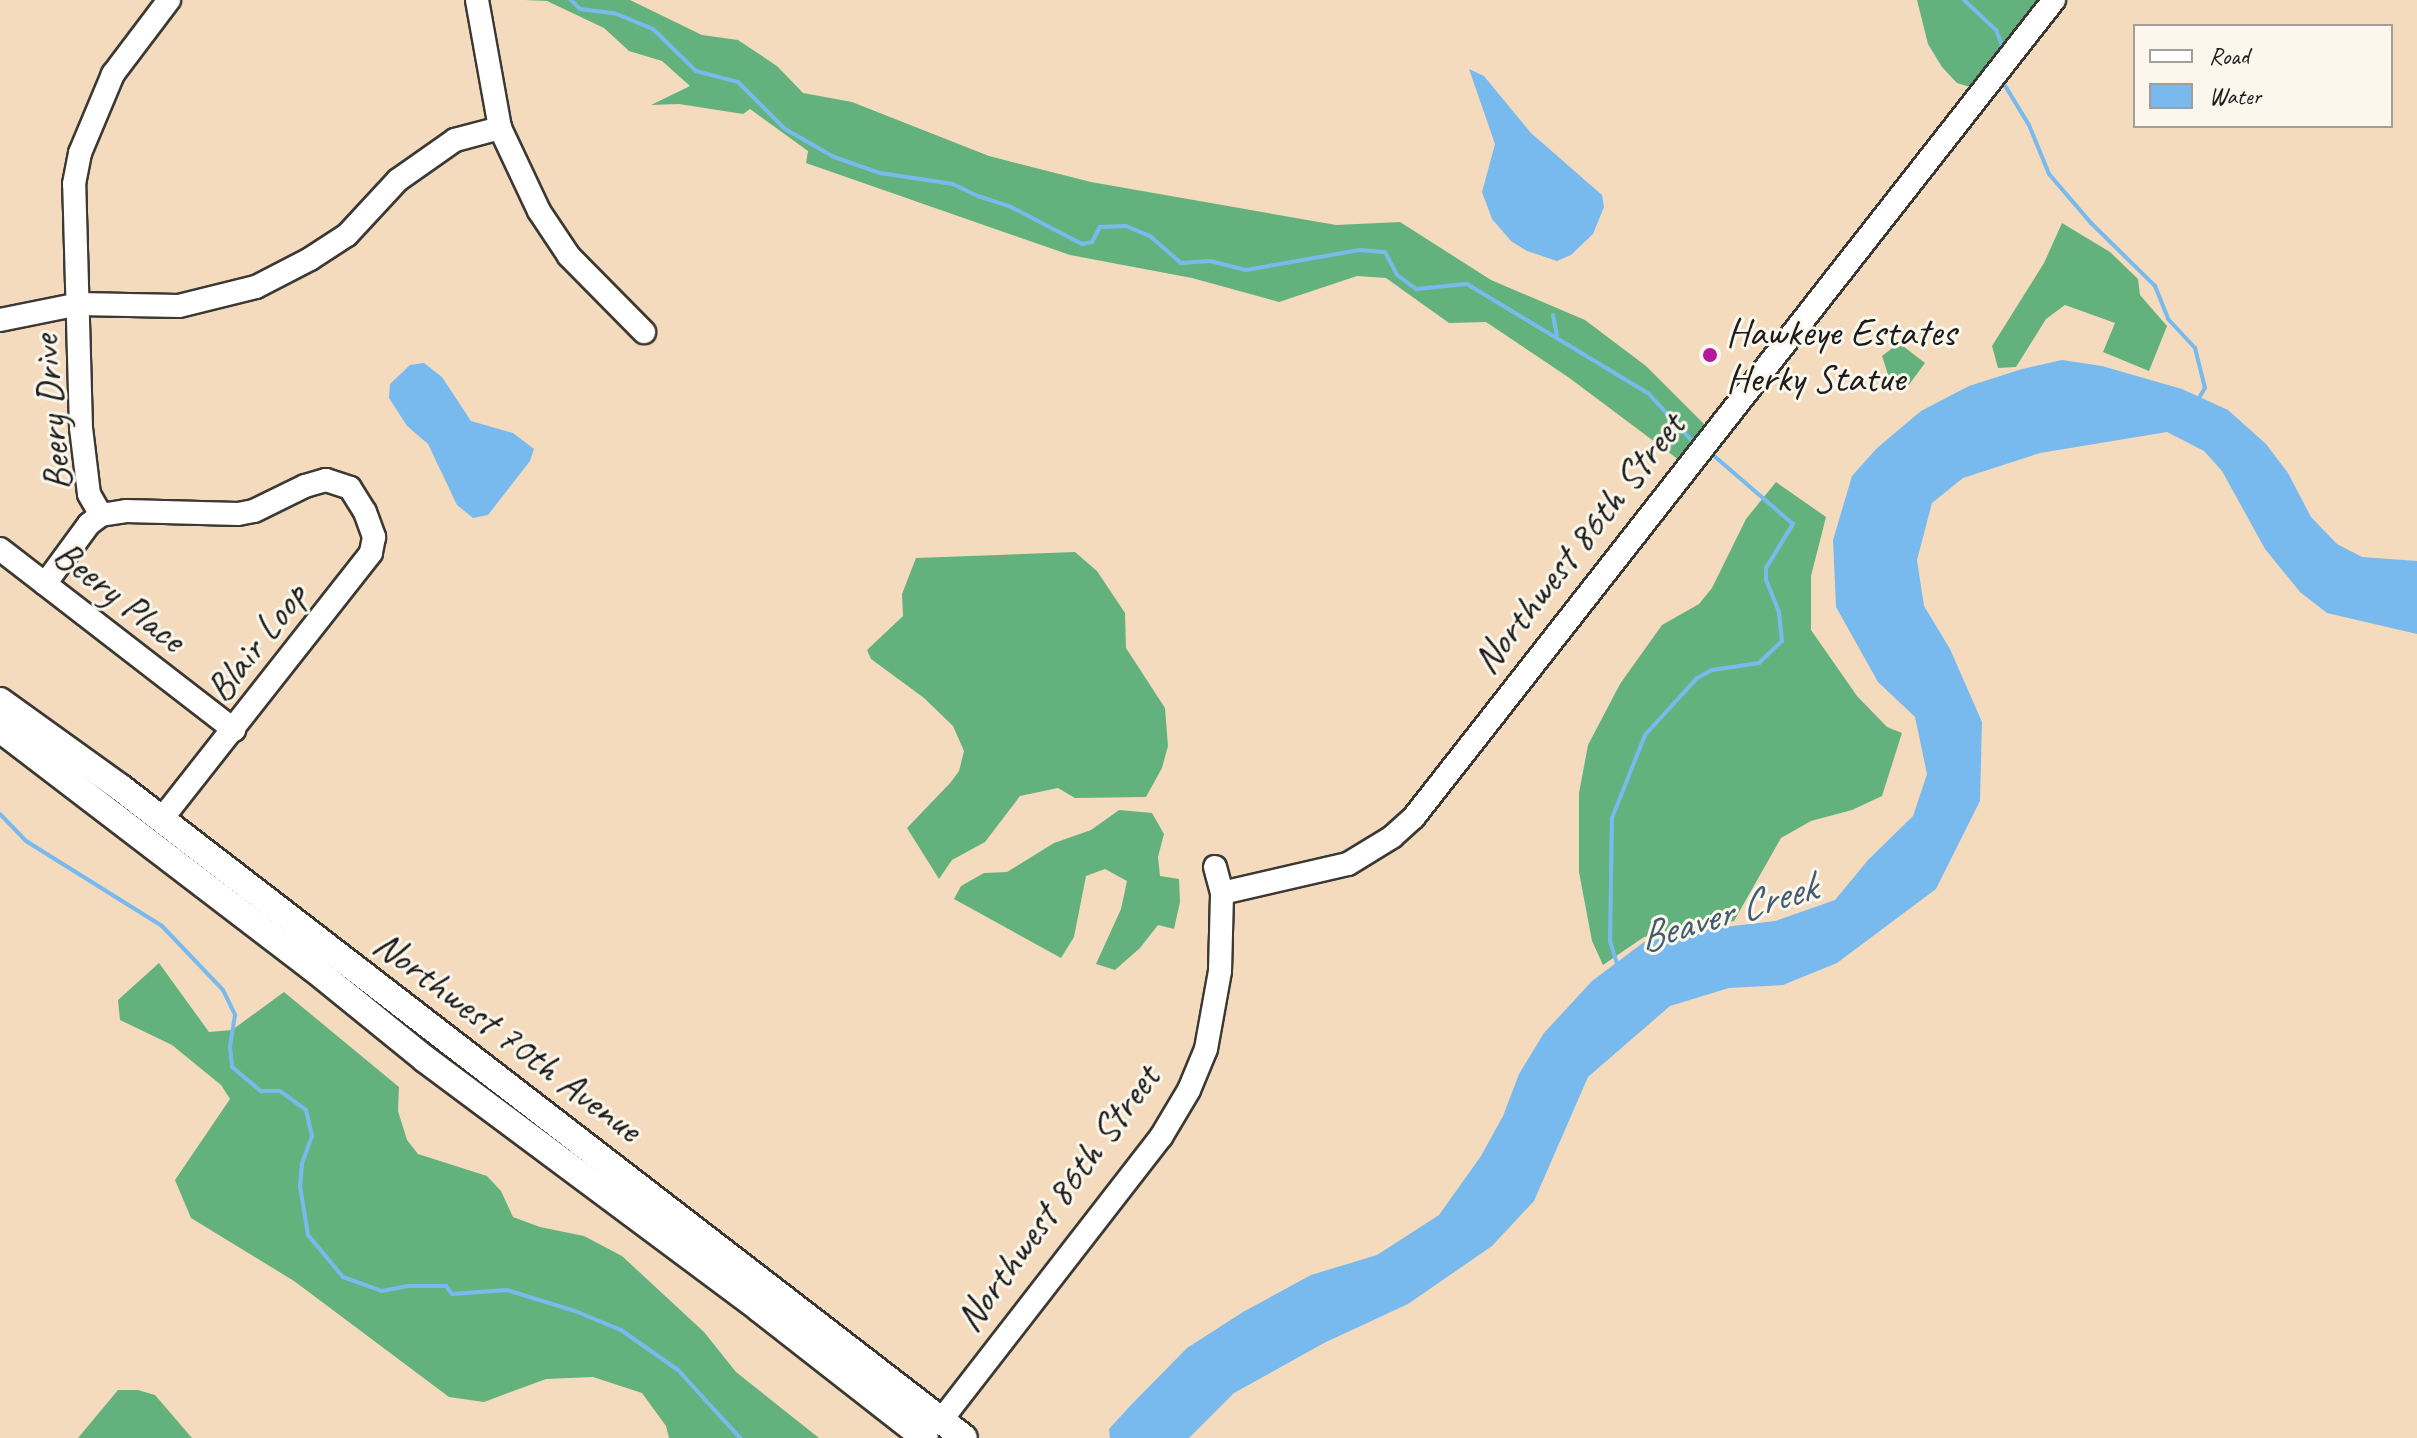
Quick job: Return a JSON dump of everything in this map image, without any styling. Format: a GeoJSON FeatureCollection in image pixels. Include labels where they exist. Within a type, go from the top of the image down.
{"type":"FeatureCollection","features":[{"type":"Feature","properties":{"kind":"main road","name":"Northwest 70th Avenue"},"geometry":{"type":"LineString","coordinates":[[0,701],[162,819],[901,1388],[930,1433]]}},
{"type":"Feature","properties":{"kind":"main road","name":"Northwest 70th Avenue"},"geometry":{"type":"LineString","coordinates":[[0,729],[385,1027],[930,1433],[964,1438]]}},
{"type":"Feature","properties":{"kind":"street","name":"Beery Drive"},"geometry":{"type":"LineString","coordinates":[[101,515],[89,494],[81,428],[76,324],[79,304],[73,224],[80,153],[113,74],[169,0]]}},
{"type":"Feature","properties":{"kind":"street"},"geometry":{"type":"LineString","coordinates":[[477,0],[500,128],[539,211],[569,256],[644,332]]}},
{"type":"Feature","properties":{"kind":"street","name":"Northwest 86th Street"},"geometry":{"type":"LineString","coordinates":[[1222,893],[1348,864],[1392,837],[1414,817],[2054,0]]}},
{"type":"Feature","properties":{"kind":"street"},"geometry":{"type":"LineString","coordinates":[[0,320],[79,304],[179,306],[256,287],[310,259],[347,235],[398,180],[455,140],[500,128]]}},
{"type":"Feature","properties":{"kind":"street","name":"Blair Loop"},"geometry":{"type":"LineString","coordinates":[[101,515],[126,511],[238,514],[254,511],[305,486],[326,480],[341,482],[359,500],[374,537],[371,553],[162,819]]}},
{"type":"Feature","properties":{"kind":"street"},"geometry":{"type":"LineString","coordinates":[[45,584],[89,524],[101,515]]}},
{"type":"Feature","properties":{"kind":"street","name":"Beery Place"},"geometry":{"type":"LineString","coordinates":[[0,549],[234,730]]}},
{"type":"Feature","properties":{"kind":"street","name":"Northwest 86th Street"},"geometry":{"type":"LineString","coordinates":[[930,1433],[1143,1161],[1189,1090],[1206,1049],[1215,1010],[1222,893],[1215,867]]}},
{"type":"Feature","properties":{"kind":"street"},"geometry":{"type":"LineString","coordinates":[[385,1027],[402,1005]]}},
{"type":"Feature","properties":{"kind":"green space"},"geometry":{"type":"Polygon","coordinates":[[[525,0],[630,0],[702,35],[738,40],[777,66],[803,93],[852,102],[989,156],[1091,182],[1336,225],[1400,222],[1491,280],[1585,320],[1646,366],[1706,426],[1679,460],[1568,377],[1486,322],[1449,323],[1386,278],[1357,276],[1279,302],[1192,278],[1070,255],[806,163],[808,151],[750,109],[743,114],[679,104],[651,105],[690,86],[662,61],[629,51],[604,28],[547,1],[525,0]]]}},
{"type":"Feature","properties":{"kind":"green space"},"geometry":{"type":"Polygon","coordinates":[[[1917,0],[2044,0],[1973,88],[1957,83],[1942,67],[1928,44],[1917,0]]]}},
{"type":"Feature","properties":{"kind":"green space"},"geometry":{"type":"Polygon","coordinates":[[[2062,223],[2110,252],[2138,279],[2140,295],[2167,326],[2149,371],[2103,352],[2115,323],[2065,305],[2046,319],[2016,367],[1998,368],[1992,346],[2044,263],[2062,223]]]}},
{"type":"Feature","properties":{"kind":"green space"},"geometry":{"type":"Polygon","coordinates":[[[1899,343],[1925,363],[1908,386],[1892,387],[1882,356],[1899,343]]]}},
{"type":"Feature","properties":{"kind":"green space"},"geometry":{"type":"Polygon","coordinates":[[[1776,482],[1826,517],[1811,576],[1811,630],[1857,696],[1887,727],[1902,733],[1882,796],[1852,810],[1811,821],[1781,838],[1734,921],[1644,937],[1603,965],[1592,941],[1579,872],[1579,793],[1588,745],[1620,684],[1662,625],[1699,604],[1712,588],[1746,519],[1776,482]]]}},
{"type":"Feature","properties":{"kind":"green space"},"geometry":{"type":"Polygon","coordinates":[[[1075,552],[1097,571],[1125,613],[1126,648],[1165,708],[1168,746],[1162,768],[1146,797],[1075,798],[1058,788],[1020,796],[985,842],[952,860],[939,879],[907,828],[951,782],[959,771],[964,751],[953,726],[924,698],[871,659],[867,650],[903,616],[902,594],[916,558],[1075,552]]]}},
{"type":"Feature","properties":{"kind":"green space"},"geometry":{"type":"Polygon","coordinates":[[[1119,810],[1152,813],[1164,834],[1158,857],[1160,876],[1179,879],[1180,902],[1174,929],[1158,925],[1140,948],[1115,970],[1096,964],[1121,909],[1127,881],[1105,869],[1086,876],[1074,937],[1061,958],[954,899],[961,886],[984,873],[1007,872],[1054,843],[1091,830],[1119,810]]]}},
{"type":"Feature","properties":{"kind":"green space"},"geometry":{"type":"Polygon","coordinates":[[[159,963],[209,1032],[232,1030],[284,992],[399,1087],[398,1111],[407,1140],[418,1154],[487,1176],[501,1191],[513,1217],[540,1227],[584,1236],[622,1256],[704,1332],[736,1372],[819,1438],[669,1438],[666,1426],[642,1393],[593,1377],[546,1379],[484,1402],[449,1397],[294,1281],[191,1218],[175,1180],[230,1099],[221,1085],[172,1045],[120,1020],[118,1000],[159,963]]]}},
{"type":"Feature","properties":{"kind":"green space"},"geometry":{"type":"Polygon","coordinates":[[[118,1390],[138,1390],[155,1395],[192,1438],[78,1438],[118,1390]]]}},
{"type":"Feature","properties":{"kind":"water"},"geometry":{"type":"Polygon","coordinates":[[[1469,69],[1484,76],[1531,133],[1602,195],[1604,207],[1593,234],[1571,255],[1557,261],[1527,251],[1511,241],[1492,219],[1482,192],[1495,144],[1469,69]]]}},
{"type":"Feature","properties":{"kind":"water"},"geometry":{"type":"Polygon","coordinates":[[[2062,360],[2102,366],[2182,389],[2228,410],[2266,444],[2288,473],[2311,517],[2337,544],[2362,557],[2417,561],[2417,634],[2327,613],[2300,592],[2265,549],[2222,471],[2204,451],[2167,432],[2040,453],[1963,478],[1932,503],[1917,560],[1924,606],[1950,649],[1982,722],[1980,801],[1936,889],[1837,963],[1783,985],[1729,988],[1670,1006],[1588,1077],[1534,1201],[1492,1246],[1408,1304],[1324,1343],[1234,1393],[1189,1438],[1110,1438],[1109,1429],[1187,1348],[1243,1312],[1311,1275],[1377,1255],[1439,1215],[1481,1156],[1503,1116],[1519,1074],[1544,1033],[1592,981],[1644,942],[1707,929],[1775,921],[1835,900],[1868,860],[1913,816],[1927,774],[1915,717],[1878,682],[1836,607],[1833,540],[1852,476],[1877,448],[1921,411],[1969,386],[2062,360]]]}},
{"type":"Feature","properties":{"kind":"water"},"geometry":{"type":"Polygon","coordinates":[[[424,363],[442,377],[471,421],[513,433],[534,449],[530,461],[488,515],[473,518],[457,505],[428,444],[407,426],[389,398],[390,384],[410,365],[424,363]]]}},
{"type":"Feature","properties":{"kind":"waterway"},"geometry":{"type":"LineString","coordinates":[[571,0],[580,9],[614,13],[653,29],[696,71],[738,82],[785,129],[834,157],[880,173],[953,184],[1011,207],[1082,244],[1092,242],[1100,227],[1126,226],[1150,236],[1181,263],[1210,261],[1246,270],[1360,250],[1385,252],[1397,275],[1416,289],[1467,284],[1648,393],[1693,442]]}},
{"type":"Feature","properties":{"kind":"waterway"},"geometry":{"type":"LineString","coordinates":[[1964,0],[1996,30],[2004,50]]}},
{"type":"Feature","properties":{"kind":"waterway"},"geometry":{"type":"LineString","coordinates":[[2001,79],[2029,125],[2049,174],[2091,223],[2155,286],[2168,319],[2195,348],[2205,388],[2198,399]]}},
{"type":"Feature","properties":{"kind":"waterway"},"geometry":{"type":"LineString","coordinates":[[1553,315],[1557,336]]}},
{"type":"Feature","properties":{"kind":"waterway"},"geometry":{"type":"LineString","coordinates":[[1618,967],[1610,941],[1612,818],[1645,735],[1697,678],[1712,670],[1759,663],[1782,641],[1779,612],[1766,580],[1766,568],[1793,524],[1713,455]]}},
{"type":"Feature","properties":{"kind":"waterway"},"geometry":{"type":"LineString","coordinates":[[0,814],[26,841],[162,926],[223,990],[235,1015],[230,1047],[232,1067],[261,1091],[280,1091],[306,1110],[312,1136],[302,1164],[300,1186],[308,1235],[343,1277],[382,1291],[407,1286],[446,1286],[452,1294],[507,1290],[575,1311],[621,1330],[678,1370],[740,1438]]}},
{"type":"Feature","properties":{"kind":"place","name":"Hawkeye Estates Herky Statue"},"geometry":{"type":"Point","coordinates":[1710,355]}},
{"type":"Feature","properties":{"kind":"water label","name":"Beaver Creek"},"geometry":{"type":"Point","coordinates":[1727,913]}}]}
